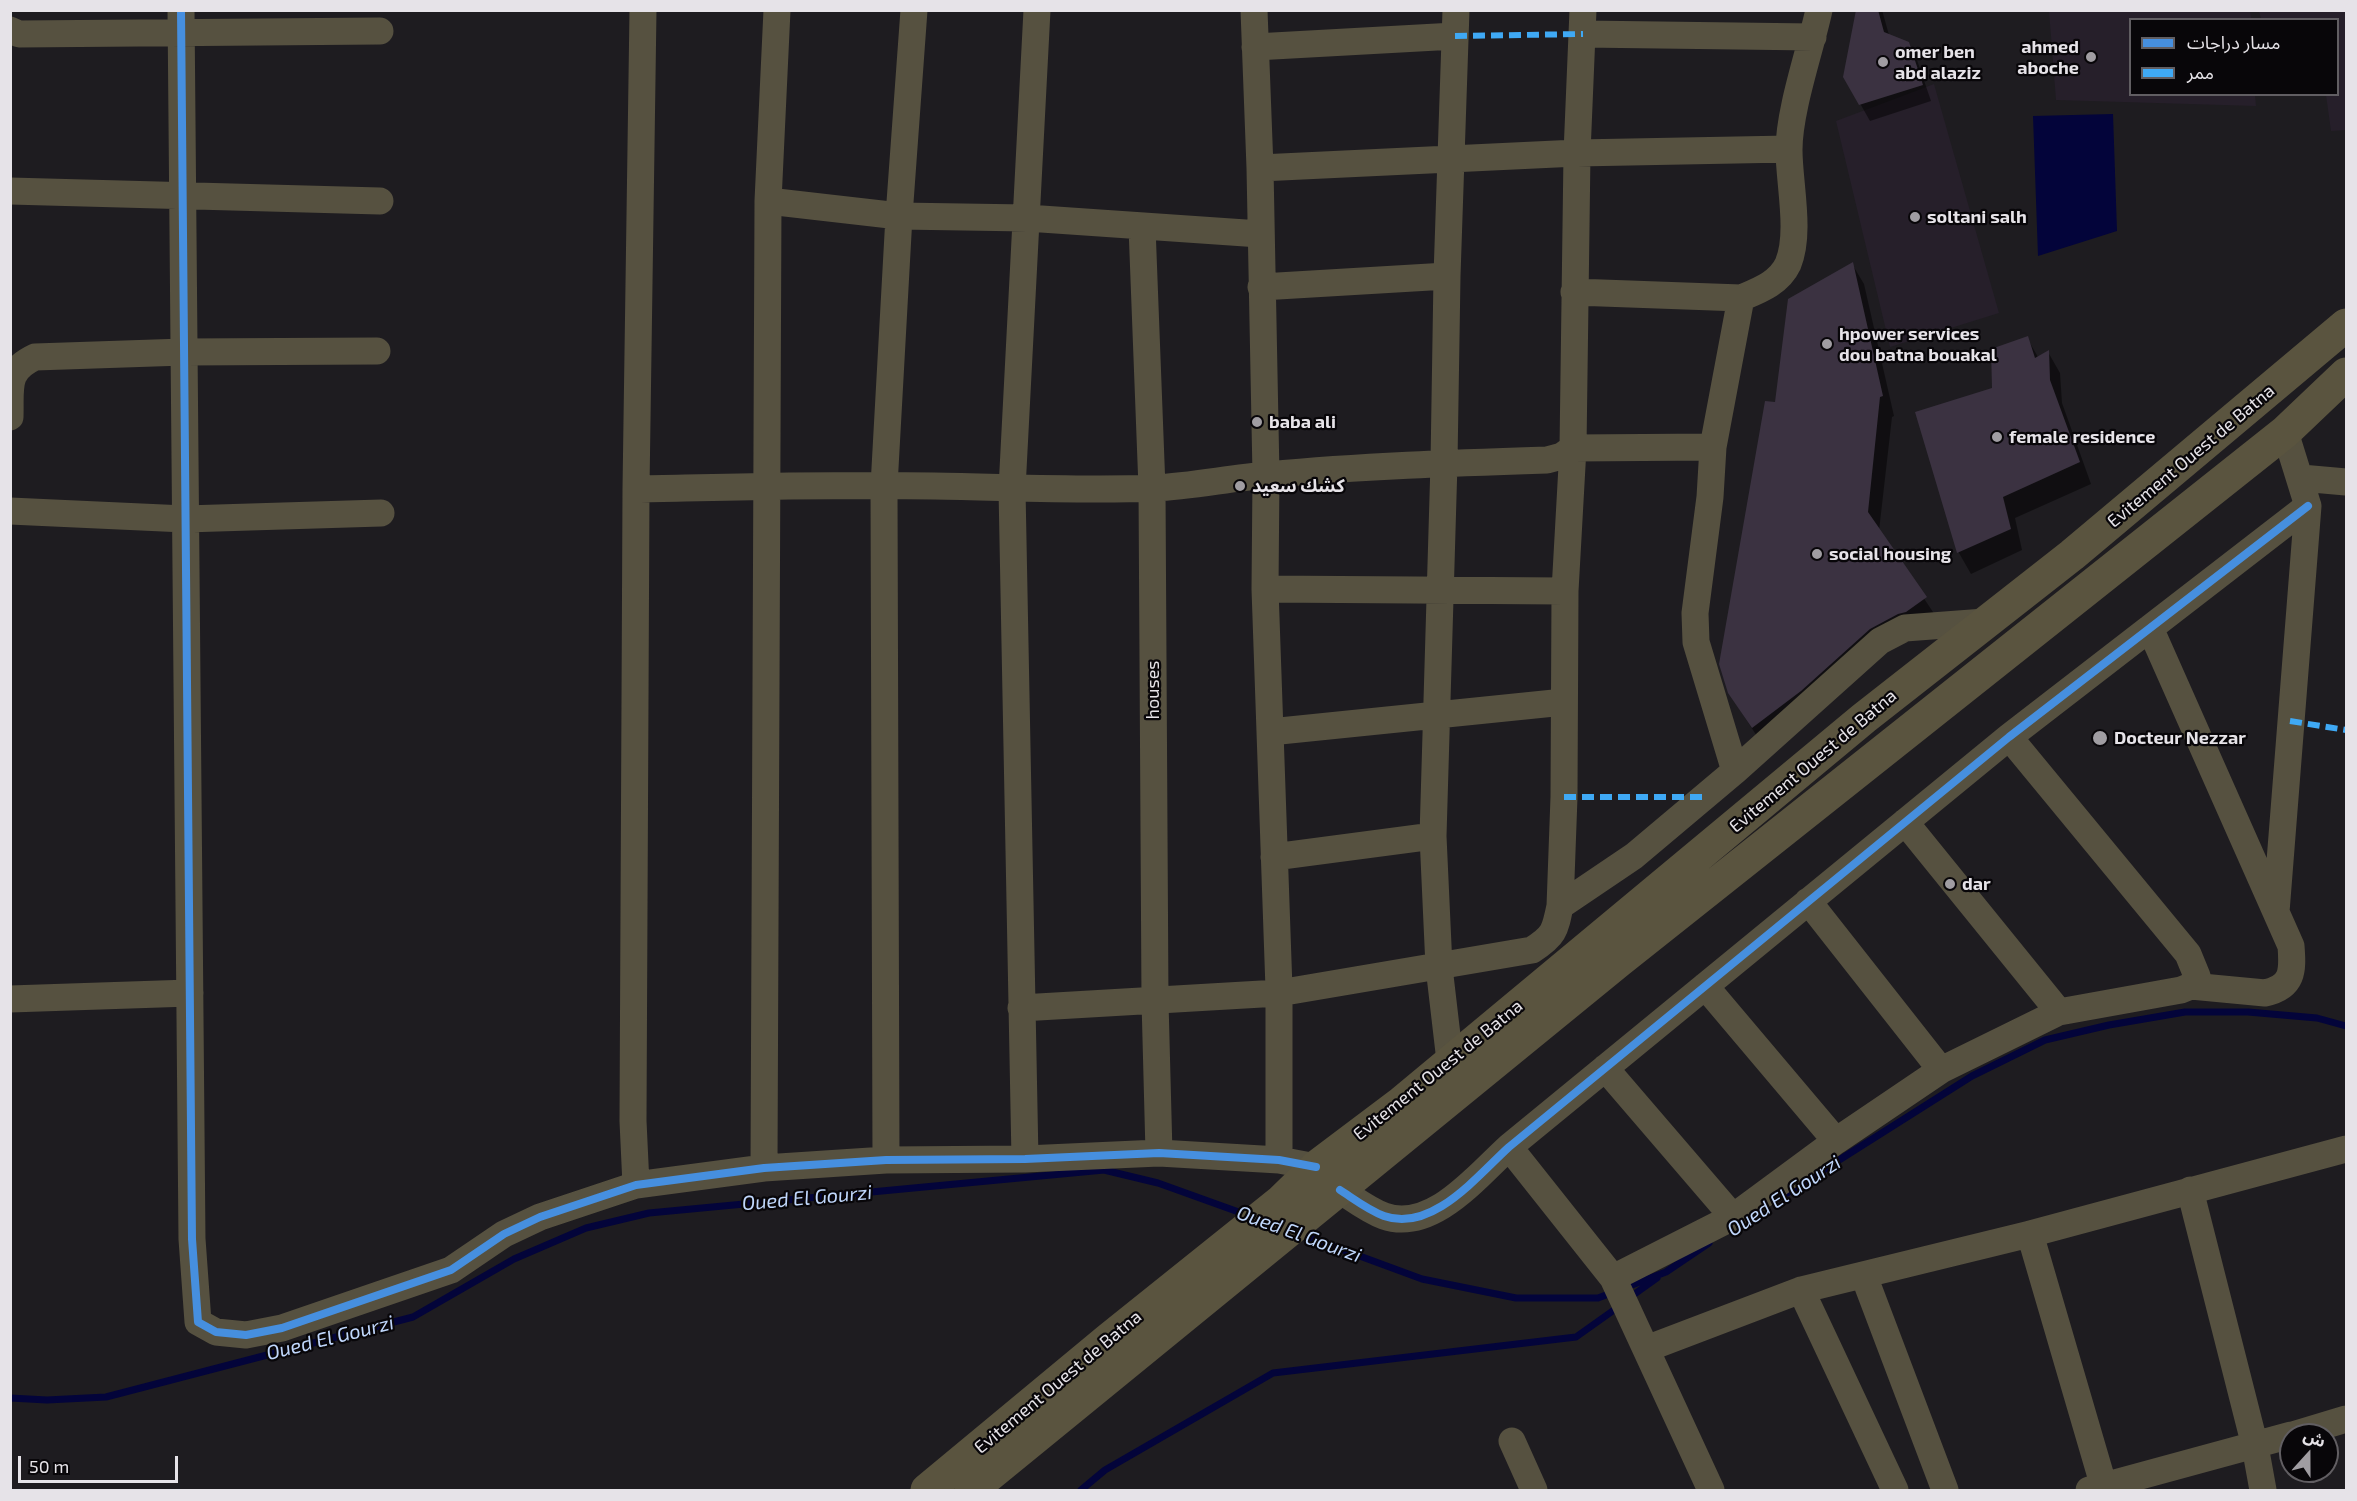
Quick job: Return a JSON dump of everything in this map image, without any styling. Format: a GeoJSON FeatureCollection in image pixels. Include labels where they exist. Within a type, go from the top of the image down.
{"type":"FeatureCollection","features":[{"type":"Feature","properties":{"kind":"highway","name":"Evitement Ouest de Batna"},"geometry":{"type":"LineString","coordinates":[[971,1491],[1229,1260],[1281,1201],[1316,1167],[1401,1103],[1864,718],[2072,555],[2346,325]]}},
{"type":"Feature","properties":{"kind":"highway","name":"Evitement Ouest de Batna"},"geometry":{"type":"LineString","coordinates":[[927,1491],[1229,1260],[1314,1210],[1340,1190],[1619,961],[2285,432],[2346,374]]}},
{"type":"Feature","properties":{"kind":"street"},"geometry":{"type":"LineString","coordinates":[[636,1185],[633,1121],[636,489],[643,10]]}},
{"type":"Feature","properties":{"kind":"street"},"geometry":{"type":"LineString","coordinates":[[764,1168],[768,201],[777,10]]}},
{"type":"Feature","properties":{"kind":"street"},"geometry":{"type":"LineString","coordinates":[[886,1160],[884,486],[899,216],[914,10]]}},
{"type":"Feature","properties":{"kind":"street"},"geometry":{"type":"LineString","coordinates":[[1025,1159],[1012,489],[1037,10]]}},
{"type":"Feature","properties":{"kind":"street"},"geometry":{"type":"LineString","coordinates":[[1254,10],[1260,168],[1266,475],[1265,589],[1278,993],[1279,1160]]}},
{"type":"Feature","properties":{"kind":"street"},"geometry":{"type":"LineString","coordinates":[[1574,292],[1741,298],[1764,288],[1777,279],[1787,265],[1793,246],[1789,149],[1795,112],[1819,10]]}},
{"type":"Feature","properties":{"kind":"street"},"geometry":{"type":"LineString","coordinates":[[10,30],[19,34],[181,21],[380,31]]}},
{"type":"Feature","properties":{"kind":"street"},"geometry":{"type":"LineString","coordinates":[[181,21],[192,1239],[198,1322],[216,1332],[246,1335],[282,1328],[451,1270],[504,1234],[540,1217],[636,1185],[764,1168],[886,1160],[1025,1159],[1159,1153],[1279,1160],[1316,1167]]}},
{"type":"Feature","properties":{"kind":"street"},"geometry":{"type":"LineString","coordinates":[[1021,1008],[1278,993],[1532,950],[1549,939],[1556,929],[1560,906],[1565,591],[1573,448],[1574,292],[1583,22],[1813,37]]}},
{"type":"Feature","properties":{"kind":"street"},"geometry":{"type":"LineString","coordinates":[[1256,47],[1456,23],[1447,276],[1433,836],[1439,967],[1450,1061]]}},
{"type":"Feature","properties":{"kind":"street"},"geometry":{"type":"LineString","coordinates":[[1260,168],[1578,153],[1789,149]]}},
{"type":"Feature","properties":{"kind":"street"},"geometry":{"type":"LineString","coordinates":[[10,191],[380,201]]}},
{"type":"Feature","properties":{"kind":"street"},"geometry":{"type":"LineString","coordinates":[[768,201],[899,216],[1027,218],[1260,234]]}},
{"type":"Feature","properties":{"kind":"street","name":"houses"},"geometry":{"type":"LineString","coordinates":[[1142,227],[1152,488],[1155,1001],[1159,1153]]}},
{"type":"Feature","properties":{"kind":"street"},"geometry":{"type":"LineString","coordinates":[[1261,287],[1447,276]]}},
{"type":"Feature","properties":{"kind":"street"},"geometry":{"type":"LineString","coordinates":[[1735,771],[1696,642],[1695,613],[1710,497],[1713,447],[1741,298]]}},
{"type":"Feature","properties":{"kind":"street"},"geometry":{"type":"LineString","coordinates":[[10,417],[11,377],[20,364],[35,357],[184,352],[377,351]]}},
{"type":"Feature","properties":{"kind":"street"},"geometry":{"type":"LineString","coordinates":[[2276,912],[2308,506],[2285,432]]}},
{"type":"Feature","properties":{"kind":"street"},"geometry":{"type":"LineString","coordinates":[[636,489],[768,486],[1152,488],[1194,486],[1266,475],[1444,463],[1547,460],[1562,456],[1573,448],[1713,447]]}},
{"type":"Feature","properties":{"kind":"street"},"geometry":{"type":"LineString","coordinates":[[2301,478],[2346,482]]}},
{"type":"Feature","properties":{"kind":"street"},"geometry":{"type":"LineString","coordinates":[[1340,1190],[1370,1210],[1386,1217],[1419,1219],[1444,1205],[1509,1147],[2009,737],[2308,506]]}},
{"type":"Feature","properties":{"kind":"street"},"geometry":{"type":"LineString","coordinates":[[10,512],[185,519],[381,513]]}},
{"type":"Feature","properties":{"kind":"street"},"geometry":{"type":"LineString","coordinates":[[1265,589],[1565,591]]}},
{"type":"Feature","properties":{"kind":"street"},"geometry":{"type":"LineString","coordinates":[[1560,906],[1634,856],[1735,771],[1880,641],[1905,628],[1985,622]]}},
{"type":"Feature","properties":{"kind":"street"},"geometry":{"type":"LineString","coordinates":[[1616,1284],[1733,1217],[1836,1141],[1941,1070],[2059,1012],[2181,990],[2191,986],[2265,993],[2283,986],[2289,979],[2293,965],[2291,946],[2150,628]]}},
{"type":"Feature","properties":{"kind":"street"},"geometry":{"type":"LineString","coordinates":[[1270,732],[1436,717],[1564,702]]}},
{"type":"Feature","properties":{"kind":"street"},"geometry":{"type":"LineString","coordinates":[[2009,737],[2188,954],[2197,976],[2191,986]]}},
{"type":"Feature","properties":{"kind":"street"},"geometry":{"type":"LineString","coordinates":[[1905,822],[2059,1012]]}},
{"type":"Feature","properties":{"kind":"street"},"geometry":{"type":"LineString","coordinates":[[1274,857],[1433,836]]}},
{"type":"Feature","properties":{"kind":"street"},"geometry":{"type":"LineString","coordinates":[[1808,901],[1941,1070]]}},
{"type":"Feature","properties":{"kind":"street"},"geometry":{"type":"LineString","coordinates":[[1549,939],[1579,955]]}},
{"type":"Feature","properties":{"kind":"street"},"geometry":{"type":"LineString","coordinates":[[1705,986],[1836,1141]]}},
{"type":"Feature","properties":{"kind":"street"},"geometry":{"type":"LineString","coordinates":[[10,999],[190,993]]}},
{"type":"Feature","properties":{"kind":"street"},"geometry":{"type":"LineString","coordinates":[[1605,1068],[1733,1217]]}},
{"type":"Feature","properties":{"kind":"street"},"geometry":{"type":"LineString","coordinates":[[1509,1147],[1616,1284],[1711,1491]]}},
{"type":"Feature","properties":{"kind":"street"},"geometry":{"type":"LineString","coordinates":[[1640,1337],[1801,1290],[2030,1234],[2190,1190],[2346,1152]]}},
{"type":"Feature","properties":{"kind":"street"},"geometry":{"type":"LineString","coordinates":[[2190,1190],[2255,1446],[2263,1491]]}},
{"type":"Feature","properties":{"kind":"street"},"geometry":{"type":"LineString","coordinates":[[2030,1234],[2096,1489],[2279,1439]]}},
{"type":"Feature","properties":{"kind":"street"},"geometry":{"type":"LineString","coordinates":[[1864,1276],[1945,1491]]}},
{"type":"Feature","properties":{"kind":"street"},"geometry":{"type":"LineString","coordinates":[[1801,1290],[1895,1491]]}},
{"type":"Feature","properties":{"kind":"street"},"geometry":{"type":"LineString","coordinates":[[1512,1441],[1534,1491]]}},
{"type":"Feature","properties":{"kind":"shaded area","name":"ahmed aboche"},"geometry":{"type":"Polygon","coordinates":[[[2049,11],[2250,11],[2251,18],[2129,18],[2129,96],[2255,96],[2256,106],[2056,100],[2049,11]]]}},
{"type":"Feature","properties":{"kind":"shaded area"},"geometry":{"type":"Polygon","coordinates":[[[2259,11],[2346,11],[2346,130],[2331,131],[2326,96],[2339,96],[2339,18],[2261,18],[2259,11]]]}},
{"type":"Feature","properties":{"kind":"shaded area","name":"soltani salh"},"geometry":{"type":"Polygon","coordinates":[[[1934,84],[1999,313],[1890,347],[1836,121],[1934,84]]]}},
{"type":"Feature","properties":{"kind":"shaded area"},"geometry":{"type":"Polygon","coordinates":[[[2113,114],[2117,231],[2038,256],[2033,116],[2113,114]]]}},
{"type":"Feature","properties":{"kind":"building","name":"omer ben abd alaziz"},"geometry":{"type":"Polygon","coordinates":[[[1856,10],[1878,10],[1884,32],[1909,42],[1923,85],[1859,105],[1843,77],[1856,10]]]}},
{"type":"Feature","properties":{"kind":"building","name":"social housing"},"geometry":{"type":"Polygon","coordinates":[[[1853,262],[1883,396],[1880,397],[1868,512],[1927,597],[1906,612],[1870,629],[1801,691],[1752,728],[1728,693],[1719,664],[1765,401],[1775,402],[1788,299],[1853,262]]]}},
{"type":"Feature","properties":{"kind":"building","name":"female residence"},"geometry":{"type":"Polygon","coordinates":[[[2028,336],[2035,358],[2049,350],[2050,380],[2080,462],[2003,497],[2011,529],[1957,553],[1915,412],[1992,388],[1991,349],[2028,336]]]}},
{"type":"Feature","properties":{"kind":"waterway","name":"Oued El Gourzi"},"geometry":{"type":"LineString","coordinates":[[1787,1193],[1972,1076],[2045,1040],[2109,1025],[2185,1012],[2248,1012],[2317,1018],[2346,1026]]}},
{"type":"Feature","properties":{"kind":"waterway","name":"Oued El Gourzi"},"geometry":{"type":"LineString","coordinates":[[10,1398],[47,1400],[106,1397],[413,1317],[514,1259],[586,1228],[649,1213],[1104,1170],[1158,1183],[1247,1215]]}},
{"type":"Feature","properties":{"kind":"waterway","name":"Oued El Gourzi"},"geometry":{"type":"LineString","coordinates":[[1300,1234],[1422,1279],[1516,1298],[1598,1298],[1614,1292]]}},
{"type":"Feature","properties":{"kind":"waterway","name":"Oued El Gourzi"},"geometry":{"type":"LineString","coordinates":[[1624,1288],[1666,1272],[1709,1243]]}},
{"type":"Feature","properties":{"kind":"waterway"},"geometry":{"type":"LineString","coordinates":[[1629,1298],[1657,1278]]}},
{"type":"Feature","properties":{"kind":"waterway"},"geometry":{"type":"LineString","coordinates":[[1081,1490],[1105,1470],[1273,1373],[1576,1337],[1621,1305]]}},
{"type":"Feature","properties":{"kind":"marked path"},"geometry":{"type":"LineString","coordinates":[[1455,36],[1583,34]]}},
{"type":"Feature","properties":{"kind":"marked path"},"geometry":{"type":"LineString","coordinates":[[2290,721],[2346,730]]}},
{"type":"Feature","properties":{"kind":"marked path"},"geometry":{"type":"LineString","coordinates":[[1564,797],[1703,797]]}},
{"type":"Feature","properties":{"kind":"cycle path"},"geometry":{"type":"LineString","coordinates":[[181,10],[192,1239],[198,1322],[216,1332],[246,1335],[282,1328],[451,1270],[504,1234],[540,1217],[636,1185],[764,1168],[886,1160],[1025,1159],[1159,1153],[1279,1160],[1316,1167]]}},
{"type":"Feature","properties":{"kind":"cycle path"},"geometry":{"type":"LineString","coordinates":[[1340,1190],[1378,1214],[1402,1219],[1419,1216],[1452,1199],[1509,1147],[2009,737],[2308,506]]}},
{"type":"Feature","properties":{"kind":"place","name":"ahmed aboche"},"geometry":{"type":"Point","coordinates":[2091,57]}},
{"type":"Feature","properties":{"kind":"place","name":"omer ben abd alaziz"},"geometry":{"type":"Point","coordinates":[1883,62]}},
{"type":"Feature","properties":{"kind":"place","name":"soltani salh"},"geometry":{"type":"Point","coordinates":[1915,217]}},
{"type":"Feature","properties":{"kind":"place","name":"hpower services dou batna bouakal"},"geometry":{"type":"Point","coordinates":[1827,344]}},
{"type":"Feature","properties":{"kind":"place","name":"baba ali"},"geometry":{"type":"Point","coordinates":[1257,422]}},
{"type":"Feature","properties":{"kind":"place","name":"female residence"},"geometry":{"type":"Point","coordinates":[1997,437]}},
{"type":"Feature","properties":{"kind":"place","name":"كشك سعيد"},"geometry":{"type":"Point","coordinates":[1240,486]}},
{"type":"Feature","properties":{"kind":"place","name":"social housing"},"geometry":{"type":"Point","coordinates":[1817,554]}},
{"type":"Feature","properties":{"kind":"place","name":"Docteur Nezzar"},"geometry":{"type":"Point","coordinates":[2100,738]}},
{"type":"Feature","properties":{"kind":"place","name":"dar"},"geometry":{"type":"Point","coordinates":[1950,884]}}]}
